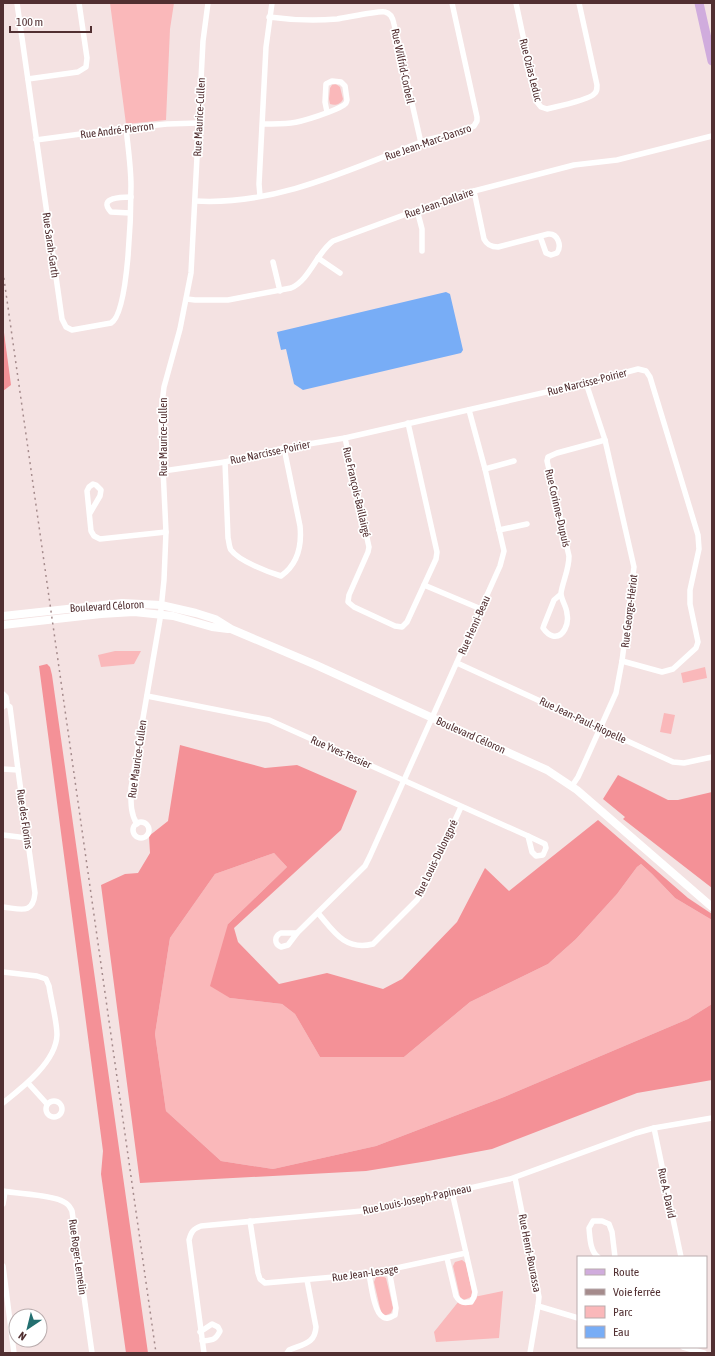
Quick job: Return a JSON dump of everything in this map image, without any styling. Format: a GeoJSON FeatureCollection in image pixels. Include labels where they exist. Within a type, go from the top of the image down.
{"type":"FeatureCollection","features":[{"type":"Feature","properties":{"kind":"main road"},"geometry":{"type":"LineString","coordinates":[[699,3],[710,46],[712,61]]}},
{"type":"Feature","properties":{"kind":"street","name":"Rue Sarah-Garth"},"geometry":{"type":"LineString","coordinates":[[17,3],[62,319],[68,329],[76,330],[111,323],[117,317],[126,275],[131,197],[126,128]]}},
{"type":"Feature","properties":{"kind":"street"},"geometry":{"type":"LineString","coordinates":[[28,79],[78,72],[86,67],[87,58],[79,3]]}},
{"type":"Feature","properties":{"kind":"street","name":"Rue Maurice-Cullen"},"geometry":{"type":"LineString","coordinates":[[137,824],[132,817],[131,788],[160,614],[166,567],[161,418],[162,396],[187,299],[192,265],[203,41],[208,3]]}},
{"type":"Feature","properties":{"kind":"street"},"geometry":{"type":"LineString","coordinates":[[260,196],[259,184],[266,47],[272,3]]}},
{"type":"Feature","properties":{"kind":"street","name":"Rue Jean-Marc-Dansro"},"geometry":{"type":"LineString","coordinates":[[195,201],[228,201],[260,196],[312,183],[421,143],[474,126],[477,122],[476,111],[452,3]]}},
{"type":"Feature","properties":{"kind":"street","name":"Rue Ozias Leduc"},"geometry":{"type":"LineString","coordinates":[[516,3],[537,102],[547,109],[588,98],[593,96],[597,90],[579,3]]}},
{"type":"Feature","properties":{"kind":"street","name":"Rue Wilfrid-Corbeil"},"geometry":{"type":"LineString","coordinates":[[269,17],[322,20],[349,18],[382,12],[388,13],[394,24],[421,143]]}},
{"type":"Feature","properties":{"kind":"street"},"geometry":{"type":"LineString","coordinates":[[263,124],[295,122],[327,112],[344,105],[347,102],[345,86],[341,82],[332,81],[326,84],[325,102],[327,112]]}},
{"type":"Feature","properties":{"kind":"street","name":"Rue André-Pierron"},"geometry":{"type":"LineString","coordinates":[[36,140],[126,128],[199,123]]}},
{"type":"Feature","properties":{"kind":"street","name":"Rue Jean-Dallaire"},"geometry":{"type":"LineString","coordinates":[[187,299],[223,301],[291,288],[299,284],[328,244],[417,210],[474,191],[574,165],[618,160],[712,136]]}},
{"type":"Feature","properties":{"kind":"street"},"geometry":{"type":"LineString","coordinates":[[474,191],[484,239],[489,245],[498,247],[540,236]]}},
{"type":"Feature","properties":{"kind":"street"},"geometry":{"type":"LineString","coordinates":[[130,213],[111,212],[108,209],[108,204],[112,198],[131,197]]}},
{"type":"Feature","properties":{"kind":"street"},"geometry":{"type":"LineString","coordinates":[[417,210],[422,229],[422,251]]}},
{"type":"Feature","properties":{"kind":"street"},"geometry":{"type":"LineString","coordinates":[[318,258],[340,273]]}},
{"type":"Feature","properties":{"kind":"street"},"geometry":{"type":"LineString","coordinates":[[273,262],[280,291]]}},
{"type":"Feature","properties":{"kind":"street","name":"Rue Narcisse-Poirier"},"geometry":{"type":"LineString","coordinates":[[163,471],[225,462],[284,448],[345,438],[586,383],[638,369],[646,370],[650,377],[698,535],[699,549],[690,590],[690,604],[698,642],[696,648],[673,669],[662,672],[622,661]]}},
{"type":"Feature","properties":{"kind":"street","name":"Rue George-Hériot"},"geometry":{"type":"LineString","coordinates":[[572,786],[578,777],[616,693],[622,661],[634,567],[605,440],[586,383]]}},
{"type":"Feature","properties":{"kind":"street","name":"Rue Henri-Beau"},"geometry":{"type":"LineString","coordinates":[[433,717],[500,566],[504,551],[485,469],[469,410]]}},
{"type":"Feature","properties":{"kind":"street","name":"Rue François-Baillairgé"},"geometry":{"type":"LineString","coordinates":[[345,438],[369,547],[349,595],[348,602],[354,608],[395,626],[402,627],[407,622],[436,559],[437,552],[408,423]]}},
{"type":"Feature","properties":{"kind":"street","name":"Rue Corinne-Dupuis"},"geometry":{"type":"LineString","coordinates":[[561,594],[554,600],[543,628],[552,636],[559,636],[563,633],[567,622],[568,615],[561,594],[569,565],[569,556],[547,461],[548,457],[557,453],[605,440]]}},
{"type":"Feature","properties":{"kind":"street"},"geometry":{"type":"LineString","coordinates":[[225,462],[228,538],[230,549],[239,557],[271,573],[281,576],[290,571],[299,551],[301,538],[300,526],[284,448]]}},
{"type":"Feature","properties":{"kind":"street"},"geometry":{"type":"LineString","coordinates":[[485,469],[514,461]]}},
{"type":"Feature","properties":{"kind":"street"},"geometry":{"type":"LineString","coordinates":[[90,513],[91,531],[94,536],[100,539],[166,532]]}},
{"type":"Feature","properties":{"kind":"street"},"geometry":{"type":"LineString","coordinates":[[499,530],[527,524]]}},
{"type":"Feature","properties":{"kind":"street"},"geometry":{"type":"LineString","coordinates":[[424,585],[481,609]]}},
{"type":"Feature","properties":{"kind":"street","name":"Boulevard Céloron"},"geometry":{"type":"LineString","coordinates":[[3,616],[117,603],[142,603],[161,605],[202,614],[215,619],[231,629],[283,650],[541,766],[572,786],[712,907]]}},
{"type":"Feature","properties":{"kind":"street","name":"Boulevard Céloron"},"geometry":{"type":"LineString","coordinates":[[3,625],[115,613],[139,612],[184,618],[212,627],[231,629]]}},
{"type":"Feature","properties":{"kind":"street","name":"Rue Jean-Paul-Riopelle"},"geometry":{"type":"LineString","coordinates":[[457,663],[676,762],[684,763],[712,757]]}},
{"type":"Feature","properties":{"kind":"street","name":"Rue des Florins"},"geometry":{"type":"LineString","coordinates":[[3,694],[7,699],[4,706],[10,707],[27,838],[36,893],[31,907],[26,909],[3,907]]}},
{"type":"Feature","properties":{"kind":"street","name":"Rue Yves-Tessier"},"geometry":{"type":"LineString","coordinates":[[146,696],[269,720],[528,836]]}},
{"type":"Feature","properties":{"kind":"street"},"geometry":{"type":"LineString","coordinates":[[297,934],[364,866],[370,856],[433,717]]}},
{"type":"Feature","properties":{"kind":"street"},"geometry":{"type":"LineString","coordinates":[[3,769],[18,770]]}},
{"type":"Feature","properties":{"kind":"street","name":"Rue Louis-Dulongpré"},"geometry":{"type":"LineString","coordinates":[[318,913],[339,938],[348,943],[363,947],[373,944],[417,900],[423,891],[461,807]]}},
{"type":"Feature","properties":{"kind":"street"},"geometry":{"type":"LineString","coordinates":[[3,835],[27,838]]}},
{"type":"Feature","properties":{"kind":"street","name":"Boulevard Céloron"},"geometry":{"type":"LineString","coordinates":[[685,883],[712,900]]}},
{"type":"Feature","properties":{"kind":"street"},"geometry":{"type":"LineString","coordinates":[[3,972],[37,976],[46,979],[49,986],[57,1035],[52,1054],[28,1083],[3,1103]]}},
{"type":"Feature","properties":{"kind":"street"},"geometry":{"type":"LineString","coordinates":[[28,1083],[47,1104]]}},
{"type":"Feature","properties":{"kind":"street","name":"Rue Louis-Joseph-Papineau"},"geometry":{"type":"LineString","coordinates":[[204,1353],[200,1332],[189,1240],[193,1229],[201,1226],[373,1210],[515,1178],[636,1133],[654,1128],[712,1118]]}},
{"type":"Feature","properties":{"kind":"street","name":"Rue A.-David"},"geometry":{"type":"LineString","coordinates":[[654,1128],[681,1256]]}},
{"type":"Feature","properties":{"kind":"street","name":"Rue Henri-Bourassa"},"geometry":{"type":"LineString","coordinates":[[515,1178],[538,1297],[538,1306],[530,1353]]}},
{"type":"Feature","properties":{"kind":"street"},"geometry":{"type":"LineString","coordinates":[[3,1204],[4,1191]]}},
{"type":"Feature","properties":{"kind":"street","name":"Rue Roger-Lemelin"},"geometry":{"type":"LineString","coordinates":[[4,1191],[54,1198],[69,1205],[72,1211],[92,1353]]}},
{"type":"Feature","properties":{"kind":"street"},"geometry":{"type":"LineString","coordinates":[[447,1258],[456,1296],[459,1301],[464,1303],[471,1302],[475,1292],[452,1192]]}},
{"type":"Feature","properties":{"kind":"street","name":"Rue Jean-Lesage"},"geometry":{"type":"LineString","coordinates":[[250,1221],[255,1259],[260,1279],[265,1283],[369,1274],[466,1253]]}},
{"type":"Feature","properties":{"kind":"street"},"geometry":{"type":"LineString","coordinates":[[597,1256],[594,1254],[591,1245],[589,1228],[593,1221],[602,1221],[609,1224],[612,1232],[615,1256]]}},
{"type":"Feature","properties":{"kind":"street"},"geometry":{"type":"LineString","coordinates":[[3,1266],[14,1353]]}},
{"type":"Feature","properties":{"kind":"street"},"geometry":{"type":"LineString","coordinates":[[369,1274],[377,1312],[383,1318],[388,1318],[395,1315],[396,1308],[389,1270]]}},
{"type":"Feature","properties":{"kind":"street"},"geometry":{"type":"LineString","coordinates":[[287,1353],[289,1350],[312,1340],[316,1334],[308,1280]]}},
{"type":"Feature","properties":{"kind":"street"},"geometry":{"type":"LineString","coordinates":[[538,1306],[577,1318]]}},
{"type":"Feature","properties":{"kind":"street"},"geometry":{"type":"LineString","coordinates":[[200,1332],[212,1324],[218,1327],[220,1331],[217,1338],[202,1341]]}},
{"type":"Feature","properties":{"kind":"street"},"geometry":{"type":"LineString","coordinates":[[686,1348],[704,1353]]}},
{"type":"Feature","properties":{"kind":"green space"},"geometry":{"type":"Polygon","coordinates":[[[110,3],[174,3],[170,29],[166,120],[126,124],[110,3]]]}},
{"type":"Feature","properties":{"kind":"green space"},"geometry":{"type":"Polygon","coordinates":[[[336,84],[340,87],[343,99],[336,105],[332,105],[330,104],[329,99],[330,88],[332,85],[336,84]]]}},
{"type":"Feature","properties":{"kind":"green space"},"geometry":{"type":"Polygon","coordinates":[[[115,651],[141,651],[134,664],[101,667],[98,655],[115,651]]]}},
{"type":"Feature","properties":{"kind":"green space"},"geometry":{"type":"Polygon","coordinates":[[[705,667],[707,678],[683,683],[681,673],[705,667]]]}},
{"type":"Feature","properties":{"kind":"green space"},"geometry":{"type":"Polygon","coordinates":[[[664,713],[675,715],[671,734],[660,732],[664,713]]]}},
{"type":"Feature","properties":{"kind":"green space"},"geometry":{"type":"Polygon","coordinates":[[[274,853],[287,867],[228,924],[230,998],[282,1004],[295,1014],[320,1057],[404,1057],[470,1002],[548,964],[576,939],[617,894],[637,867],[641,864],[675,898],[712,920],[712,1004],[688,1019],[504,1097],[376,1146],[273,1169],[221,1161],[166,1111],[155,1034],[170,938],[215,874],[274,853]]]}},
{"type":"Feature","properties":{"kind":"green space"},"geometry":{"type":"Polygon","coordinates":[[[462,1260],[466,1263],[472,1292],[471,1297],[464,1300],[460,1297],[453,1266],[455,1262],[462,1260]]]}},
{"type":"Feature","properties":{"kind":"green space"},"geometry":{"type":"Polygon","coordinates":[[[382,1276],[386,1278],[393,1308],[391,1313],[384,1316],[381,1312],[374,1282],[376,1277],[382,1276]]]}},
{"type":"Feature","properties":{"kind":"green space"},"geometry":{"type":"Polygon","coordinates":[[[503,1291],[499,1338],[436,1342],[434,1332],[459,1301],[464,1303],[474,1297],[503,1291]]]}},
{"type":"Feature","properties":{"kind":"shaded area"},"geometry":{"type":"Polygon","coordinates":[[[3,325],[11,385],[3,391],[3,325]]]}},
{"type":"Feature","properties":{"kind":"shaded area"},"geometry":{"type":"Polygon","coordinates":[[[47,664],[50,667],[52,675],[148,1353],[126,1353],[101,1174],[103,1151],[39,666],[47,664]]]}},
{"type":"Feature","properties":{"kind":"shaded area"},"geometry":{"type":"Polygon","coordinates":[[[180,745],[265,768],[297,765],[357,791],[341,830],[234,928],[238,942],[279,984],[327,973],[383,989],[402,979],[457,922],[485,868],[509,891],[598,820],[688,898],[712,914],[712,920],[675,898],[641,864],[637,867],[617,894],[576,939],[548,964],[470,1002],[404,1057],[320,1057],[295,1014],[282,1004],[230,998],[210,986],[228,924],[287,867],[274,853],[215,874],[170,938],[155,1034],[166,1111],[221,1161],[273,1169],[376,1146],[504,1097],[688,1019],[712,1004],[712,1080],[637,1093],[492,1149],[428,1161],[366,1171],[140,1183],[101,885],[125,874],[138,873],[150,853],[149,836],[168,821],[180,745]]]}},
{"type":"Feature","properties":{"kind":"shaded area"},"geometry":{"type":"Polygon","coordinates":[[[618,775],[668,800],[678,800],[712,792],[712,888],[623,819],[625,817],[603,799],[618,775]]]}},
{"type":"Feature","properties":{"kind":"water"},"geometry":{"type":"Polygon","coordinates":[[[446,292],[450,294],[463,350],[461,353],[303,390],[294,384],[286,349],[281,350],[277,332],[446,292]]]}},
{"type":"Feature","properties":{"kind":"railway"},"geometry":{"type":"LineString","coordinates":[[3,272],[156,1353]]}}]}
